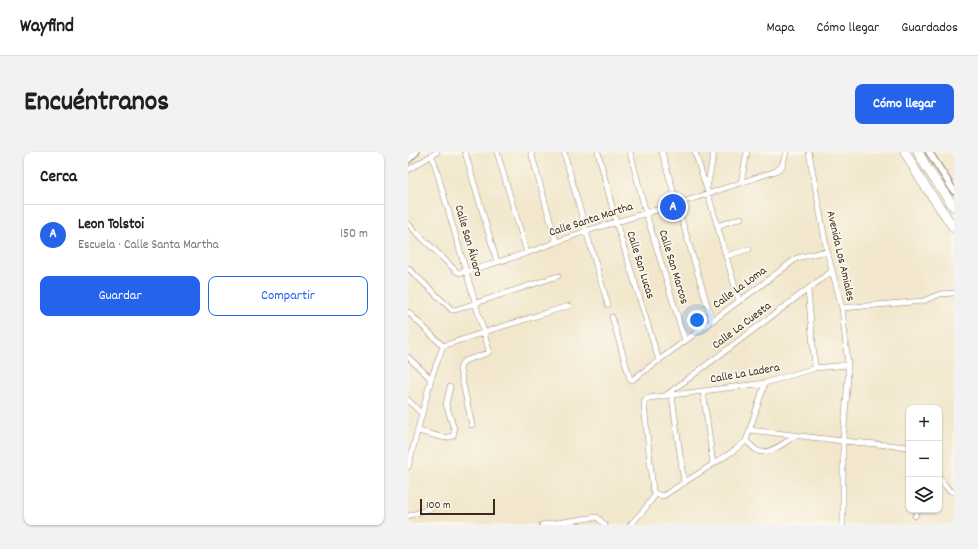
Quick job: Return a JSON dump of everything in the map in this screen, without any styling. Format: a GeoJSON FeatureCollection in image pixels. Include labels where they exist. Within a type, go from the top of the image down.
{"type":"FeatureCollection","features":[{"type":"Feature","properties":{"kind":"highway"},"geometry":{"type":"LineString","coordinates":[[899,152],[913,173],[921,180]]}},
{"type":"Feature","properties":{"kind":"highway"},"geometry":{"type":"LineString","coordinates":[[905,152],[921,180],[954,228]]}},
{"type":"Feature","properties":{"kind":"highway"},"geometry":{"type":"LineString","coordinates":[[918,152],[954,208]]}},
{"type":"Feature","properties":{"kind":"street"},"geometry":{"type":"LineString","coordinates":[[408,160],[416,152]]}},
{"type":"Feature","properties":{"kind":"street"},"geometry":{"type":"LineString","coordinates":[[465,152],[497,262]]}},
{"type":"Feature","properties":{"kind":"street"},"geometry":{"type":"LineString","coordinates":[[497,152],[527,253]]}},
{"type":"Feature","properties":{"kind":"street"},"geometry":{"type":"LineString","coordinates":[[531,152],[556,241]]}},
{"type":"Feature","properties":{"kind":"street"},"geometry":{"type":"LineString","coordinates":[[564,152],[608,306]]}},
{"type":"Feature","properties":{"kind":"street","name":"Calle San Lucas"},"geometry":{"type":"LineString","coordinates":[[598,152],[616,222],[659,361]]}},
{"type":"Feature","properties":{"kind":"street","name":"Calle San Marcos"},"geometry":{"type":"LineString","coordinates":[[630,152],[646,214],[685,341]]}},
{"type":"Feature","properties":{"kind":"street"},"geometry":{"type":"LineString","coordinates":[[662,152],[712,321]]}},
{"type":"Feature","properties":{"kind":"street"},"geometry":{"type":"LineString","coordinates":[[695,152],[739,301]]}},
{"type":"Feature","properties":{"kind":"street"},"geometry":{"type":"LineString","coordinates":[[708,192],[714,152]]}},
{"type":"Feature","properties":{"kind":"street"},"geometry":{"type":"LineString","coordinates":[[741,183],[747,152]]}},
{"type":"Feature","properties":{"kind":"street","name":"Calle Santa Martha"},"geometry":{"type":"LineString","coordinates":[[466,272],[527,253],[586,231],[646,214],[708,192],[776,171],[782,166],[786,152]]}},
{"type":"Feature","properties":{"kind":"street","name":"Avenida Los Amiales"},"geometry":{"type":"LineString","coordinates":[[809,152],[827,251],[842,308],[848,365],[843,441],[843,525]]}},
{"type":"Feature","properties":{"kind":"street"},"geometry":{"type":"LineString","coordinates":[[929,152],[954,191]]}},
{"type":"Feature","properties":{"kind":"street"},"geometry":{"type":"LineString","coordinates":[[932,152],[954,186]]}},
{"type":"Feature","properties":{"kind":"street"},"geometry":{"type":"LineString","coordinates":[[408,170],[434,154]]}},
{"type":"Feature","properties":{"kind":"street","name":"Calle San Álvaro"},"geometry":{"type":"LineString","coordinates":[[434,154],[489,350],[488,353],[464,361],[461,365],[460,370],[472,425]]}},
{"type":"Feature","properties":{"kind":"street"},"geometry":{"type":"LineString","coordinates":[[717,226],[742,218]]}},
{"type":"Feature","properties":{"kind":"street"},"geometry":{"type":"LineString","coordinates":[[408,224],[456,271],[460,273],[466,272]]}},
{"type":"Feature","properties":{"kind":"street"},"geometry":{"type":"LineString","coordinates":[[726,256],[749,249]]}},
{"type":"Feature","properties":{"kind":"street","name":"Calle La Loma"},"geometry":{"type":"LineString","coordinates":[[612,318],[630,379],[632,380],[797,258],[827,251]]}},
{"type":"Feature","properties":{"kind":"street"},"geometry":{"type":"LineString","coordinates":[[408,268],[452,310],[558,276]]}},
{"type":"Feature","properties":{"kind":"street","name":"Calle La Cuesta"},"geometry":{"type":"LineString","coordinates":[[664,397],[832,271]]}},
{"type":"Feature","properties":{"kind":"street"},"geometry":{"type":"LineString","coordinates":[[808,290],[815,368]]}},
{"type":"Feature","properties":{"kind":"street"},"geometry":{"type":"LineString","coordinates":[[842,308],[923,301],[940,294],[954,293]]}},
{"type":"Feature","properties":{"kind":"street"},"geometry":{"type":"LineString","coordinates":[[443,346],[568,306]]}},
{"type":"Feature","properties":{"kind":"street"},"geometry":{"type":"LineString","coordinates":[[408,312],[443,346]]}},
{"type":"Feature","properties":{"kind":"street"},"geometry":{"type":"LineString","coordinates":[[408,467],[431,379],[443,346]]}},
{"type":"Feature","properties":{"kind":"street"},"geometry":{"type":"LineString","coordinates":[[408,357],[431,379]]}},
{"type":"Feature","properties":{"kind":"street","name":"Calle La Ladera"},"geometry":{"type":"LineString","coordinates":[[656,494],[653,491],[644,404],[646,400],[649,398],[765,383],[815,368],[848,365]]}},
{"type":"Feature","properties":{"kind":"street"},"geometry":{"type":"LineString","coordinates":[[630,525],[656,494],[663,496],[732,452],[746,441],[765,383]]}},
{"type":"Feature","properties":{"kind":"street"},"geometry":{"type":"LineString","coordinates":[[418,431],[445,438],[452,436],[454,432],[446,404],[450,387]]}},
{"type":"Feature","properties":{"kind":"street"},"geometry":{"type":"LineString","coordinates":[[702,392],[713,464]]}},
{"type":"Feature","properties":{"kind":"street"},"geometry":{"type":"LineString","coordinates":[[672,396],[684,483]]}},
{"type":"Feature","properties":{"kind":"street"},"geometry":{"type":"LineString","coordinates":[[408,400],[422,414]]}},
{"type":"Feature","properties":{"kind":"street"},"geometry":{"type":"LineString","coordinates":[[750,430],[906,447]]}},
{"type":"Feature","properties":{"kind":"street"},"geometry":{"type":"LineString","coordinates":[[746,441],[760,452],[766,452],[795,436]]}},
{"type":"Feature","properties":{"kind":"street"},"geometry":{"type":"LineString","coordinates":[[408,443],[413,448]]}},
{"type":"Feature","properties":{"kind":"street"},"geometry":{"type":"LineString","coordinates":[[942,482],[949,490],[954,492]]}},
{"type":"Feature","properties":{"kind":"street"},"geometry":{"type":"LineString","coordinates":[[408,516],[432,508]]}},
{"type":"Feature","properties":{"kind":"street"},"geometry":{"type":"LineString","coordinates":[[542,525],[562,524],[597,517],[605,525]]}},
{"type":"Feature","properties":{"kind":"place","name":"Leon Tolstoi"},"geometry":{"type":"Point","coordinates":[673,207]}}]}
